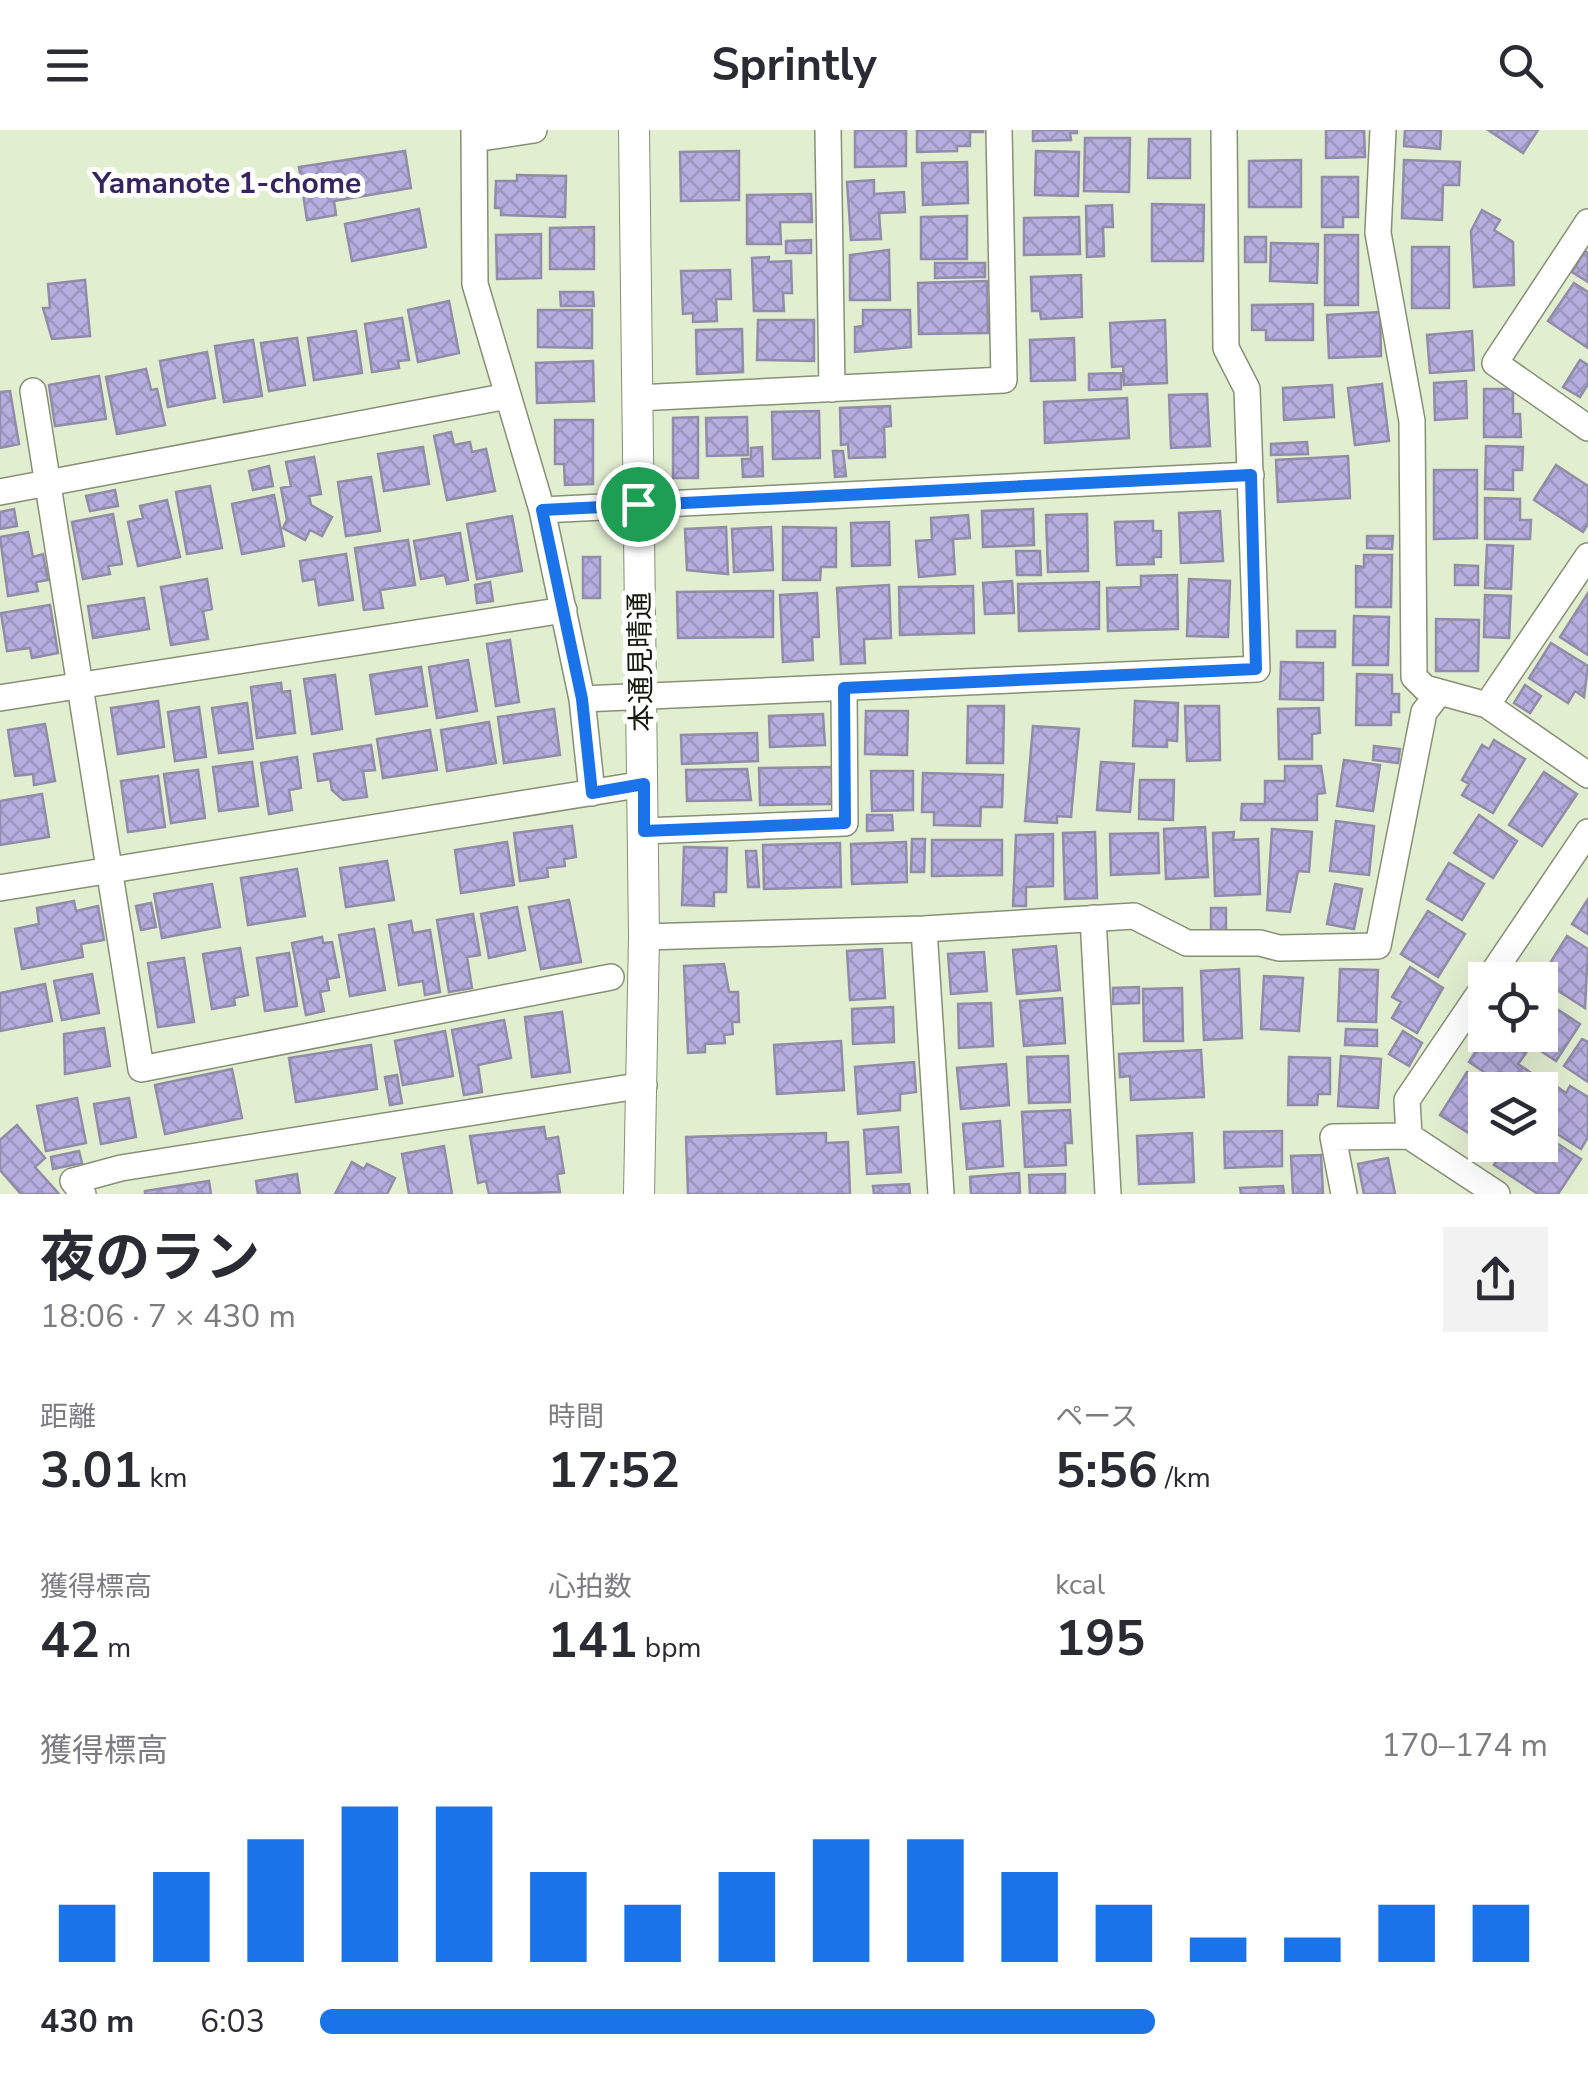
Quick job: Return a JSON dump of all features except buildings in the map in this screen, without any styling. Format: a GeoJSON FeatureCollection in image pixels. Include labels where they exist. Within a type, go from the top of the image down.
{"type":"FeatureCollection","features":[{"type":"Feature","properties":{"kind":"street"},"geometry":{"type":"LineString","coordinates":[[534,130],[474,134],[475,284],[542,510],[582,699],[592,793]]}},
{"type":"Feature","properties":{"kind":"street","name":"本通見晴通"},"geometry":{"type":"LineString","coordinates":[[634,130],[644,784],[644,1085],[638,1194]]}},
{"type":"Feature","properties":{"kind":"street"},"geometry":{"type":"LineString","coordinates":[[828,130],[832,388]]}},
{"type":"Feature","properties":{"kind":"street"},"geometry":{"type":"LineString","coordinates":[[637,398],[1004,380],[999,130]]}},
{"type":"Feature","properties":{"kind":"street"},"geometry":{"type":"LineString","coordinates":[[582,699],[1256,669],[1247,390],[1226,348],[1224,130]]}},
{"type":"Feature","properties":{"kind":"street"},"geometry":{"type":"LineString","coordinates":[[1383,130],[1378,233],[1412,421],[1414,676],[1425,688],[1486,704],[1588,775]]}},
{"type":"Feature","properties":{"kind":"street"},"geometry":{"type":"LineString","coordinates":[[1588,222],[1494,363],[1588,428]]}},
{"type":"Feature","properties":{"kind":"street"},"geometry":{"type":"LineString","coordinates":[[32,391],[83,686],[141,1069],[611,977]]}},
{"type":"Feature","properties":{"kind":"street"},"geometry":{"type":"LineString","coordinates":[[0,492],[508,396]]}},
{"type":"Feature","properties":{"kind":"street"},"geometry":{"type":"LineString","coordinates":[[542,510],[1251,475]]}},
{"type":"Feature","properties":{"kind":"street"},"geometry":{"type":"LineString","coordinates":[[1486,704],[1588,556]]}},
{"type":"Feature","properties":{"kind":"street"},"geometry":{"type":"LineString","coordinates":[[0,698],[564,610]]}},
{"type":"Feature","properties":{"kind":"street"},"geometry":{"type":"LineString","coordinates":[[644,831],[845,823],[844,688]]}},
{"type":"Feature","properties":{"kind":"street"},"geometry":{"type":"LineString","coordinates":[[644,936],[924,929],[1134,916],[1186,943],[1260,942],[1279,948],[1378,946],[1424,712],[1439,693]]}},
{"type":"Feature","properties":{"kind":"street"},"geometry":{"type":"LineString","coordinates":[[0,888],[644,784]]}},
{"type":"Feature","properties":{"kind":"street"},"geometry":{"type":"LineString","coordinates":[[1500,962],[1588,832]]}},
{"type":"Feature","properties":{"kind":"street"},"geometry":{"type":"LineString","coordinates":[[1093,918],[1108,1194]]}},
{"type":"Feature","properties":{"kind":"street"},"geometry":{"type":"LineString","coordinates":[[924,929],[941,1194]]}},
{"type":"Feature","properties":{"kind":"street"},"geometry":{"type":"LineString","coordinates":[[1409,1136],[1407,1100],[1468,1010]]}},
{"type":"Feature","properties":{"kind":"street"},"geometry":{"type":"LineString","coordinates":[[82,1194],[73,1180],[122,1168],[644,1085]]}},
{"type":"Feature","properties":{"kind":"street"},"geometry":{"type":"LineString","coordinates":[[1344,1194],[1333,1137],[1409,1136],[1497,1194]]}},
{"type":"Feature","properties":{"kind":"district","name":"Yamanote 1-chome"},"geometry":{"type":"Point","coordinates":[227,183]}},
{"type":"Feature","properties":{"kind":"route"},"geometry":{"type":"LineString","coordinates":[[1251,475],[1256,669],[844,688],[845,823],[644,831],[644,784],[592,793],[582,699],[542,510],[638,504],[1251,475]]}}]}
